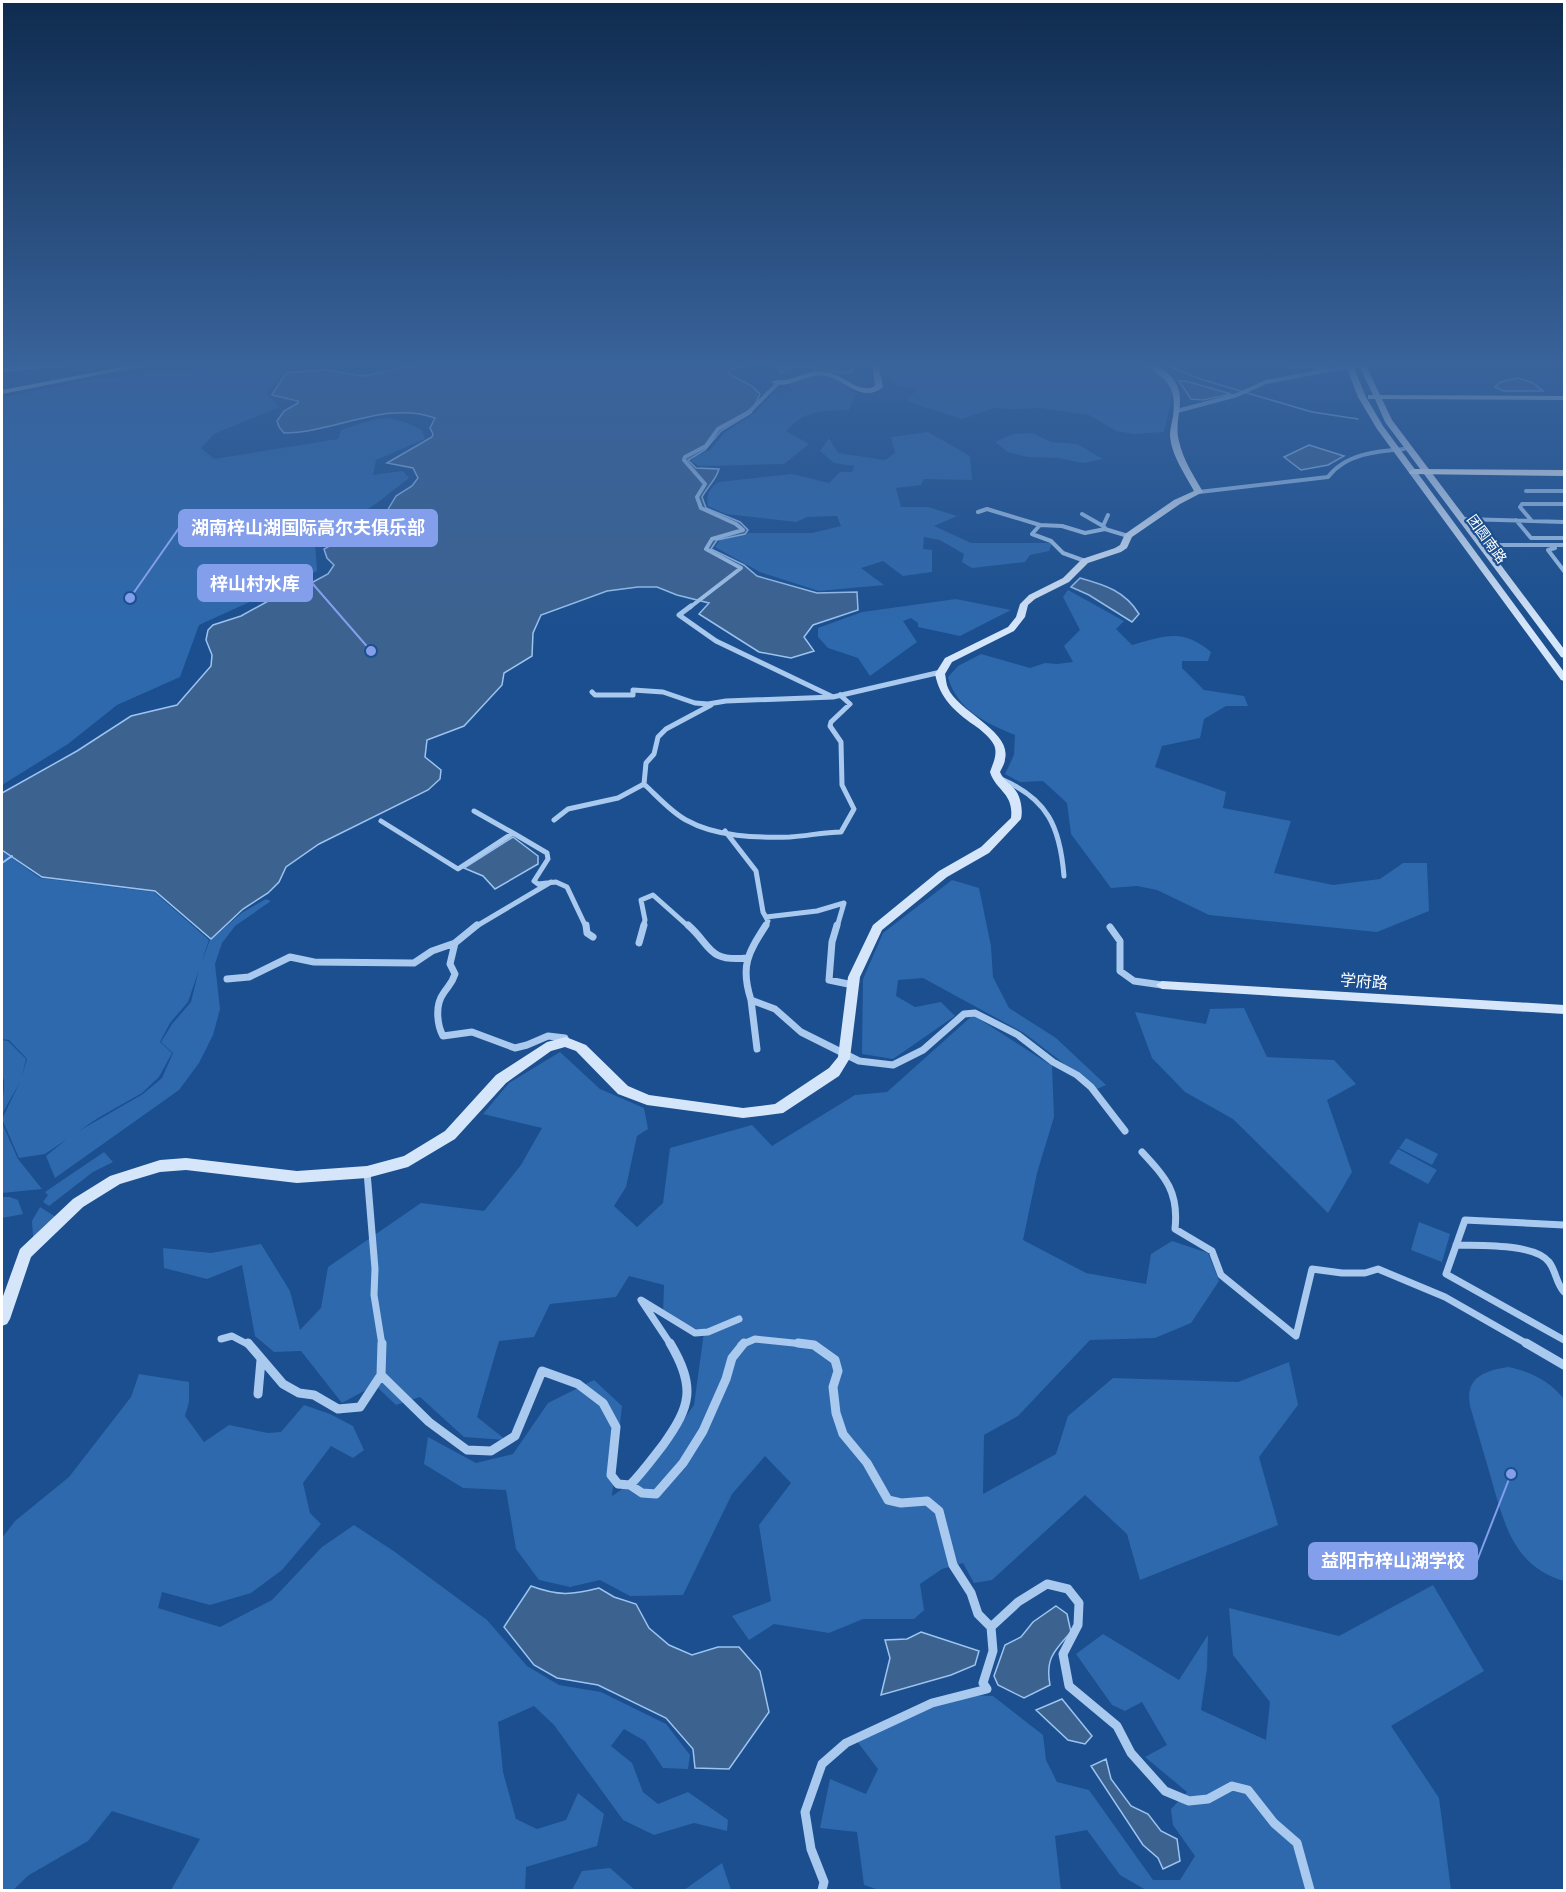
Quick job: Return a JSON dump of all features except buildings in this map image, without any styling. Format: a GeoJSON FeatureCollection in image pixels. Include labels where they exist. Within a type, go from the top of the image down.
{"type":"FeatureCollection","features":[{"type":"Feature","properties":{"kind":"highway"},"geometry":{"type":"LineString","coordinates":[[1428,477],[1564,473]]}},
{"type":"Feature","properties":{"kind":"highway"},"geometry":{"type":"LineString","coordinates":[[1428,477],[1564,482]]}},
{"type":"Feature","properties":{"kind":"street"},"geometry":{"type":"LineString","coordinates":[[644,784],[684,819],[703,828],[753,837],[793,837],[821,832],[841,832],[854,808],[840,781],[844,754],[838,735],[830,726],[831,722],[850,705],[837,696],[716,641],[679,615],[741,568],[706,549],[712,539],[743,530],[736,524],[701,508],[697,497],[705,484],[684,460],[685,457],[701,451]]}},
{"type":"Feature","properties":{"kind":"street"},"geometry":{"type":"LineString","coordinates":[[1178,451],[1199,492]]}},
{"type":"Feature","properties":{"kind":"street"},"geometry":{"type":"LineString","coordinates":[[2,1319],[25,1253],[78,1203],[115,1180],[160,1166],[186,1164],[282,1176],[367,1172],[408,1161],[450,1135],[501,1079],[548,1047],[566,1042],[581,1048],[623,1090],[647,1100],[743,1113],[778,1109],[834,1072],[844,1058],[854,977],[877,928],[943,874],[985,850],[1016,819],[1017,812],[1012,793],[997,778],[995,772],[1000,757],[999,745],[987,729],[960,710],[943,689],[942,672],[948,660],[1011,629],[1020,617],[1024,604],[1032,597],[1066,580],[1085,561],[1118,550],[1124,546],[1128,536],[1177,502],[1199,492],[1328,477],[1332,470],[1344,462],[1391,451]]}},
{"type":"Feature","properties":{"kind":"street"},"geometry":{"type":"LineString","coordinates":[[1403,451],[1428,477],[1564,678]]}},
{"type":"Feature","properties":{"kind":"street","name":"团圆南路"},"geometry":{"type":"LineString","coordinates":[[1411,451],[1564,668]]}},
{"type":"Feature","properties":{"kind":"street","name":"团圆南路"},"geometry":{"type":"LineString","coordinates":[[1428,477],[1466,519],[1564,655]]}},
{"type":"Feature","properties":{"kind":"street"},"geometry":{"type":"LineString","coordinates":[[1526,490],[1564,491]]}},
{"type":"Feature","properties":{"kind":"street"},"geometry":{"type":"LineString","coordinates":[[1531,520],[1520,507],[1522,504],[1564,504]]}},
{"type":"Feature","properties":{"kind":"street"},"geometry":{"type":"LineString","coordinates":[[978,512],[987,509],[1040,525],[1062,526],[1085,533],[1104,527]]}},
{"type":"Feature","properties":{"kind":"street"},"geometry":{"type":"LineString","coordinates":[[1082,514],[1104,527],[1128,536]]}},
{"type":"Feature","properties":{"kind":"street"},"geometry":{"type":"LineString","coordinates":[[1104,527],[1108,516]]}},
{"type":"Feature","properties":{"kind":"street"},"geometry":{"type":"LineString","coordinates":[[1466,519],[1564,522]]}},
{"type":"Feature","properties":{"kind":"street"},"geometry":{"type":"LineString","coordinates":[[1516,520],[1531,538],[1564,538]]}},
{"type":"Feature","properties":{"kind":"street"},"geometry":{"type":"LineString","coordinates":[[1040,525],[1032,534],[1052,541],[1063,553],[1085,561]]}},
{"type":"Feature","properties":{"kind":"street"},"geometry":{"type":"LineString","coordinates":[[1485,545],[1564,546]]}},
{"type":"Feature","properties":{"kind":"street"},"geometry":{"type":"LineString","coordinates":[[1485,545],[1564,646]]}},
{"type":"Feature","properties":{"kind":"street"},"geometry":{"type":"LineString","coordinates":[[1564,546],[1548,550],[1564,572]]}},
{"type":"Feature","properties":{"kind":"street"},"geometry":{"type":"LineString","coordinates":[[644,784],[646,763],[654,754],[658,737],[666,729],[711,705],[726,701],[837,696],[942,672]]}},
{"type":"Feature","properties":{"kind":"street"},"geometry":{"type":"LineString","coordinates":[[592,692],[595,695],[633,695],[633,690],[666,693],[686,702],[711,705]]}},
{"type":"Feature","properties":{"kind":"street"},"geometry":{"type":"LineString","coordinates":[[997,778],[1012,783],[1035,797],[1047,809],[1063,853],[1064,876]]}},
{"type":"Feature","properties":{"kind":"street"},"geometry":{"type":"LineString","coordinates":[[554,820],[560,813],[590,801],[620,797],[644,784]]}},
{"type":"Feature","properties":{"kind":"street"},"geometry":{"type":"LineString","coordinates":[[474,811],[547,853],[548,859],[534,881],[538,884],[551,882],[567,887],[572,901],[578,906],[585,921],[587,933],[593,937]]}},
{"type":"Feature","properties":{"kind":"street"},"geometry":{"type":"LineString","coordinates":[[381,821],[458,869],[513,833]]}},
{"type":"Feature","properties":{"kind":"street"},"geometry":{"type":"LineString","coordinates":[[725,831],[756,871],[763,912],[768,921],[752,944],[747,958],[748,992],[757,1049]]}},
{"type":"Feature","properties":{"kind":"street"},"geometry":{"type":"LineString","coordinates":[[227,979],[249,977],[290,957],[314,962],[414,963],[432,951],[455,943],[477,925],[551,882]]}},
{"type":"Feature","properties":{"kind":"street"},"geometry":{"type":"LineString","coordinates":[[639,944],[645,920],[641,900],[653,895],[693,930],[706,948],[728,960],[747,958]]}},
{"type":"Feature","properties":{"kind":"street"},"geometry":{"type":"LineString","coordinates":[[766,917],[817,911],[844,903],[832,942],[829,980],[853,984]]}},
{"type":"Feature","properties":{"kind":"street"},"geometry":{"type":"LineString","coordinates":[[1110,927],[1120,937],[1122,949],[1120,971],[1124,976],[1136,982],[1162,985]]}},
{"type":"Feature","properties":{"kind":"street"},"geometry":{"type":"LineString","coordinates":[[455,943],[450,964],[454,974],[452,985],[441,996],[437,1025],[443,1036],[478,1033],[510,1047],[520,1047],[547,1035],[561,1035],[566,1042]]}},
{"type":"Feature","properties":{"kind":"street","name":"学府路"},"geometry":{"type":"LineString","coordinates":[[1162,985],[1564,1010]]}},
{"type":"Feature","properties":{"kind":"street"},"geometry":{"type":"LineString","coordinates":[[751,1000],[775,1009],[801,1032],[859,1061],[893,1065],[923,1050],[964,1014],[975,1012],[1018,1035],[1053,1062],[1077,1075],[1090,1087],[1125,1131]]}},
{"type":"Feature","properties":{"kind":"street"},"geometry":{"type":"LineString","coordinates":[[1142,1152],[1173,1192],[1178,1208],[1175,1229],[1212,1251],[1221,1275],[1296,1336],[1312,1269],[1365,1273],[1378,1269],[1445,1298],[1564,1365]]}},
{"type":"Feature","properties":{"kind":"street"},"geometry":{"type":"LineString","coordinates":[[221,1339],[232,1336],[247,1342],[284,1384],[299,1393],[314,1395],[338,1409],[360,1407],[381,1375],[382,1337],[374,1295],[374,1258],[367,1172]]}},
{"type":"Feature","properties":{"kind":"street"},"geometry":{"type":"LineString","coordinates":[[1564,1225],[1465,1220],[1446,1274],[1564,1340]]}},
{"type":"Feature","properties":{"kind":"street"},"geometry":{"type":"LineString","coordinates":[[1456,1245],[1536,1252],[1549,1262],[1557,1283],[1564,1292]]}},
{"type":"Feature","properties":{"kind":"street"},"geometry":{"type":"LineString","coordinates":[[630,1485],[682,1418],[688,1397],[687,1376],[681,1360],[641,1300],[695,1333],[708,1332],[739,1319]]}},
{"type":"Feature","properties":{"kind":"street"},"geometry":{"type":"LineString","coordinates":[[381,1375],[429,1422],[467,1450],[490,1451],[515,1436],[542,1371],[578,1384],[603,1403],[616,1427],[611,1474],[618,1484],[630,1485],[642,1493],[656,1494],[682,1463],[703,1431],[726,1378],[732,1358],[742,1344],[755,1339],[814,1345],[835,1360],[838,1371],[833,1387],[836,1413],[843,1434],[867,1463],[888,1500],[901,1503],[927,1501],[939,1511],[953,1565],[971,1593],[978,1614],[991,1628],[993,1651],[983,1683],[987,1689],[921,1708],[846,1743],[822,1764],[805,1812],[811,1849],[824,1882],[822,1890]]}},
{"type":"Feature","properties":{"kind":"street"},"geometry":{"type":"LineString","coordinates":[[258,1394],[261,1360]]}},
{"type":"Feature","properties":{"kind":"street"},"geometry":{"type":"LineString","coordinates":[[991,1628],[1018,1602],[1047,1584],[1068,1589],[1079,1603],[1078,1625],[1063,1654],[1068,1686],[1117,1726],[1131,1753],[1165,1791],[1189,1801],[1208,1799],[1232,1786],[1248,1790],[1274,1823],[1297,1843],[1310,1890]]}},
{"type":"Feature","properties":{"kind":"shaded area"},"geometry":{"type":"Polygon","coordinates":[[[2,451],[205,451],[214,459],[262,451],[396,451],[376,460],[373,475],[403,471],[409,478],[377,503],[315,544],[317,571],[199,625],[180,677],[117,705],[68,744],[2,785],[2,451]]]}},
{"type":"Feature","properties":{"kind":"shaded area"},"geometry":{"type":"Polygon","coordinates":[[[407,451],[703,451],[688,460],[696,468],[719,469],[702,497],[706,508],[740,522],[748,530],[745,534],[717,540],[711,549],[744,565],[757,576],[817,593],[857,592],[858,610],[813,625],[804,637],[814,651],[791,658],[759,652],[699,614],[709,603],[657,587],[607,591],[541,615],[533,633],[532,656],[504,673],[502,685],[464,726],[427,740],[425,757],[441,770],[440,779],[428,790],[319,844],[286,867],[279,882],[268,893],[243,909],[211,939],[155,891],[42,877],[2,850],[2,793],[77,751],[131,716],[177,705],[211,666],[212,655],[206,640],[208,630],[213,625],[241,616],[270,600],[328,574],[334,565],[327,558],[324,549],[384,516],[396,496],[412,486],[418,478],[413,468],[387,463],[407,451]]]}},
{"type":"Feature","properties":{"kind":"shaded area"},"geometry":{"type":"Polygon","coordinates":[[[707,451],[800,451],[784,464],[699,466],[691,461],[694,457],[707,451]]]}},
{"type":"Feature","properties":{"kind":"shaded area"},"geometry":{"type":"Polygon","coordinates":[[[820,451],[837,451],[885,460],[895,453],[962,451],[970,456],[972,480],[924,479],[921,485],[896,488],[901,507],[928,507],[957,516],[934,526],[971,543],[1052,543],[1049,551],[1030,555],[1025,562],[972,568],[962,562],[964,554],[940,540],[924,537],[923,549],[932,550],[932,572],[903,576],[883,561],[861,568],[884,585],[819,591],[760,572],[715,547],[720,540],[749,533],[812,533],[841,526],[837,516],[807,517],[796,522],[726,514],[708,506],[709,492],[719,482],[792,474],[829,483],[840,472],[852,472],[854,466],[834,463],[820,451]]]}},
{"type":"Feature","properties":{"kind":"shaded area"},"geometry":{"type":"Polygon","coordinates":[[[1090,451],[1103,459],[1083,463],[1059,458],[1027,457],[1008,452],[1090,451]]]}},
{"type":"Feature","properties":{"kind":"shaded area"},"geometry":{"type":"Polygon","coordinates":[[[1296,451],[1329,451],[1344,456],[1328,465],[1301,470],[1284,457],[1296,451]]]}},
{"type":"Feature","properties":{"kind":"shaded area"},"geometry":{"type":"Polygon","coordinates":[[[1080,578],[1106,586],[1121,594],[1139,614],[1132,622],[1089,595],[1071,587],[1080,578]]]}},
{"type":"Feature","properties":{"kind":"shaded area"},"geometry":{"type":"Polygon","coordinates":[[[1068,590],[1124,621],[1116,629],[1132,645],[1173,636],[1201,644],[1211,652],[1208,661],[1182,661],[1182,668],[1204,690],[1244,696],[1248,706],[1226,706],[1204,719],[1200,738],[1162,746],[1155,767],[1226,792],[1223,808],[1291,821],[1274,873],[1333,885],[1380,879],[1403,863],[1427,863],[1429,911],[1377,932],[1209,915],[1157,890],[1137,886],[1111,888],[1071,834],[1067,803],[1043,781],[1020,782],[1005,774],[1014,755],[1015,735],[974,714],[958,698],[948,677],[958,666],[981,654],[1030,668],[1045,663],[1073,662],[1064,646],[1080,630],[1063,597],[1068,590]]]}},
{"type":"Feature","properties":{"kind":"shaded area"},"geometry":{"type":"Polygon","coordinates":[[[956,599],[1011,610],[960,636],[918,627],[918,623],[911,618],[903,621],[917,642],[870,676],[858,658],[828,648],[818,637],[818,628],[862,612],[956,599]]]}},
{"type":"Feature","properties":{"kind":"shaded area"},"geometry":{"type":"Polygon","coordinates":[[[513,837],[538,856],[538,864],[495,889],[483,876],[464,868],[513,837]]]}},
{"type":"Feature","properties":{"kind":"shaded area"},"geometry":{"type":"Polygon","coordinates":[[[2,851],[40,878],[154,892],[209,940],[188,1002],[170,1023],[160,1042],[172,1053],[159,1077],[142,1093],[98,1118],[45,1154],[19,1158],[2,1119],[20,1082],[2,1114],[4,1080],[2,1040],[8,1041],[26,1059],[22,1076],[27,1059],[9,1040],[2,1039],[2,851]]]}},
{"type":"Feature","properties":{"kind":"shaded area"},"geometry":{"type":"Polygon","coordinates":[[[952,880],[979,888],[991,946],[993,977],[1009,1008],[1056,1038],[1106,1085],[1097,1089],[1024,1033],[923,978],[898,980],[896,996],[915,1007],[941,1002],[955,1016],[893,1059],[862,1054],[863,979],[883,933],[952,880]]]}},
{"type":"Feature","properties":{"kind":"shaded area"},"geometry":{"type":"Polygon","coordinates":[[[266,899],[271,901],[235,926],[222,943],[215,964],[220,1009],[213,1035],[199,1063],[179,1090],[55,1178],[46,1156],[72,1135],[143,1094],[162,1078],[173,1053],[161,1042],[172,1024],[191,1002],[199,969],[210,940],[243,912],[266,899]]]}},
{"type":"Feature","properties":{"kind":"shaded area"},"geometry":{"type":"Polygon","coordinates":[[[1244,1008],[1267,1057],[1334,1060],[1356,1084],[1327,1100],[1352,1172],[1328,1213],[1233,1119],[1185,1092],[1152,1058],[1135,1012],[1206,1024],[1210,1009],[1244,1008]]]}},
{"type":"Feature","properties":{"kind":"shaded area"},"geometry":{"type":"Polygon","coordinates":[[[973,1015],[1052,1066],[1054,1117],[1037,1173],[1023,1240],[1086,1273],[1146,1284],[1151,1254],[1172,1241],[1208,1253],[1219,1281],[1191,1323],[1155,1338],[1090,1340],[1018,1416],[984,1435],[983,1494],[1056,1454],[1068,1416],[1113,1378],[1238,1382],[1289,1362],[1298,1405],[1259,1457],[1278,1525],[1140,1580],[1127,1534],[1085,1495],[992,1580],[974,1583],[963,1563],[942,1569],[920,1584],[924,1610],[914,1619],[863,1619],[829,1633],[774,1624],[749,1640],[732,1616],[771,1601],[759,1525],[791,1483],[765,1456],[732,1494],[683,1595],[630,1596],[600,1580],[570,1587],[539,1580],[516,1549],[506,1490],[463,1488],[424,1464],[428,1437],[476,1463],[513,1454],[548,1403],[594,1380],[622,1406],[612,1496],[646,1473],[694,1405],[704,1332],[663,1315],[664,1285],[629,1276],[616,1297],[550,1304],[534,1337],[499,1341],[477,1417],[506,1440],[464,1437],[420,1397],[396,1405],[375,1385],[342,1403],[301,1351],[274,1352],[255,1336],[242,1265],[207,1279],[164,1268],[163,1248],[211,1253],[261,1244],[290,1291],[300,1330],[321,1308],[328,1267],[421,1203],[484,1211],[521,1165],[542,1128],[483,1114],[509,1083],[560,1052],[600,1089],[644,1108],[648,1129],[637,1136],[626,1187],[614,1206],[637,1227],[663,1203],[670,1148],[752,1125],[772,1146],[855,1095],[887,1092],[973,1015]]]}},
{"type":"Feature","properties":{"kind":"shaded area"},"geometry":{"type":"Polygon","coordinates":[[[2,1123],[18,1159],[42,1189],[2,1193],[2,1123]]]}},
{"type":"Feature","properties":{"kind":"shaded area"},"geometry":{"type":"Polygon","coordinates":[[[1406,1138],[1438,1154],[1432,1165],[1399,1148],[1406,1138]]]}},
{"type":"Feature","properties":{"kind":"shaded area"},"geometry":{"type":"Polygon","coordinates":[[[1398,1149],[1437,1170],[1428,1184],[1389,1163],[1398,1149]]]}},
{"type":"Feature","properties":{"kind":"shaded area"},"geometry":{"type":"Polygon","coordinates":[[[104,1152],[113,1162],[93,1172],[49,1206],[43,1202],[48,1195],[45,1192],[104,1152]]]}},
{"type":"Feature","properties":{"kind":"shaded area"},"geometry":{"type":"Polygon","coordinates":[[[2,1197],[18,1200],[23,1214],[2,1218],[2,1197]]]}},
{"type":"Feature","properties":{"kind":"shaded area"},"geometry":{"type":"Polygon","coordinates":[[[40,1207],[56,1217],[33,1237],[32,1221],[40,1207]]]}},
{"type":"Feature","properties":{"kind":"shaded area"},"geometry":{"type":"Polygon","coordinates":[[[1419,1222],[1450,1234],[1442,1262],[1411,1250],[1419,1222]]]}},
{"type":"Feature","properties":{"kind":"shaded area"},"geometry":{"type":"Polygon","coordinates":[[[1508,1367],[1539,1378],[1564,1399],[1564,1581],[1533,1565],[1513,1541],[1501,1511],[1470,1406],[1469,1396],[1473,1382],[1491,1371],[1508,1367]]]}},
{"type":"Feature","properties":{"kind":"shaded area"},"geometry":{"type":"Polygon","coordinates":[[[139,1374],[189,1382],[189,1402],[185,1416],[204,1442],[229,1425],[268,1433],[281,1432],[304,1405],[330,1414],[353,1426],[364,1450],[353,1458],[331,1446],[303,1483],[310,1513],[321,1524],[282,1570],[251,1593],[210,1605],[162,1592],[158,1608],[220,1627],[272,1600],[322,1547],[354,1525],[395,1552],[487,1620],[527,1666],[559,1685],[601,1692],[666,1724],[690,1755],[688,1769],[663,1768],[645,1741],[624,1729],[611,1746],[632,1763],[643,1792],[658,1804],[688,1792],[728,1820],[727,1831],[694,1823],[654,1835],[623,1820],[554,1725],[534,1706],[498,1722],[503,1772],[516,1819],[537,1829],[566,1820],[578,1793],[604,1814],[597,1846],[526,1867],[525,1890],[171,1890],[200,1839],[112,1811],[88,1841],[29,1875],[13,1890],[2,1890],[2,1538],[15,1521],[69,1477],[131,1397],[139,1374]]]}},
{"type":"Feature","properties":{"kind":"shaded area"},"geometry":{"type":"Polygon","coordinates":[[[1433,1585],[1484,1671],[1391,1726],[1439,1798],[1451,1890],[1146,1890],[1120,1875],[1087,1830],[1055,1836],[1061,1890],[879,1890],[864,1885],[857,1832],[820,1828],[830,1779],[866,1794],[878,1769],[853,1736],[949,1694],[993,1696],[1043,1735],[1046,1760],[1057,1782],[1089,1790],[1153,1880],[1180,1880],[1195,1856],[1173,1825],[1171,1809],[1187,1792],[1145,1757],[1167,1745],[1142,1702],[1125,1711],[1112,1705],[1076,1654],[1103,1634],[1179,1680],[1208,1635],[1207,1668],[1201,1710],[1266,1740],[1270,1702],[1233,1655],[1229,1608],[1339,1636],[1433,1585]]]}},
{"type":"Feature","properties":{"kind":"shaded area"},"geometry":{"type":"Polygon","coordinates":[[[531,1586],[549,1592],[565,1593],[599,1588],[614,1597],[636,1604],[649,1628],[669,1645],[692,1655],[718,1647],[739,1647],[760,1671],[769,1712],[729,1769],[695,1768],[693,1749],[666,1718],[598,1685],[557,1678],[534,1665],[504,1627],[531,1586]]]}},
{"type":"Feature","properties":{"kind":"shaded area"},"geometry":{"type":"Polygon","coordinates":[[[1056,1606],[1067,1614],[1071,1632],[1052,1656],[1049,1668],[1050,1685],[1024,1698],[998,1685],[994,1676],[1005,1645],[1021,1637],[1033,1622],[1056,1606]]]}},
{"type":"Feature","properties":{"kind":"shaded area"},"geometry":{"type":"Polygon","coordinates":[[[921,1632],[979,1651],[975,1665],[951,1675],[881,1695],[890,1658],[885,1640],[907,1639],[921,1632]]]}},
{"type":"Feature","properties":{"kind":"shaded area"},"geometry":{"type":"Polygon","coordinates":[[[1062,1699],[1092,1736],[1085,1744],[1068,1740],[1036,1710],[1062,1699]]]}},
{"type":"Feature","properties":{"kind":"shaded area"},"geometry":{"type":"Polygon","coordinates":[[[1106,1759],[1111,1779],[1131,1806],[1148,1814],[1161,1831],[1177,1839],[1180,1861],[1163,1869],[1158,1858],[1143,1845],[1091,1766],[1106,1759]]]}},
{"type":"Feature","properties":{"kind":"shaded area"},"geometry":{"type":"Polygon","coordinates":[[[722,1863],[731,1890],[684,1890],[722,1863]]]}},
{"type":"Feature","properties":{"kind":"shaded area"},"geometry":{"type":"Polygon","coordinates":[[[610,1868],[635,1890],[572,1890],[582,1871],[610,1868]]]}},
{"type":"Feature","properties":{"kind":"waterway"},"geometry":{"type":"LineString","coordinates":[[2,863],[12,856]]}},
{"type":"Feature","properties":{"kind":"place","name":"湖南梓山湖国际高尔夫俱乐部"},"geometry":{"type":"Point","coordinates":[130,598]}},
{"type":"Feature","properties":{"kind":"place","name":"梓山村水库"},"geometry":{"type":"Point","coordinates":[371,651]}},
{"type":"Feature","properties":{"kind":"place","name":"益阳市梓山湖学校"},"geometry":{"type":"Point","coordinates":[1511,1474]}}]}
